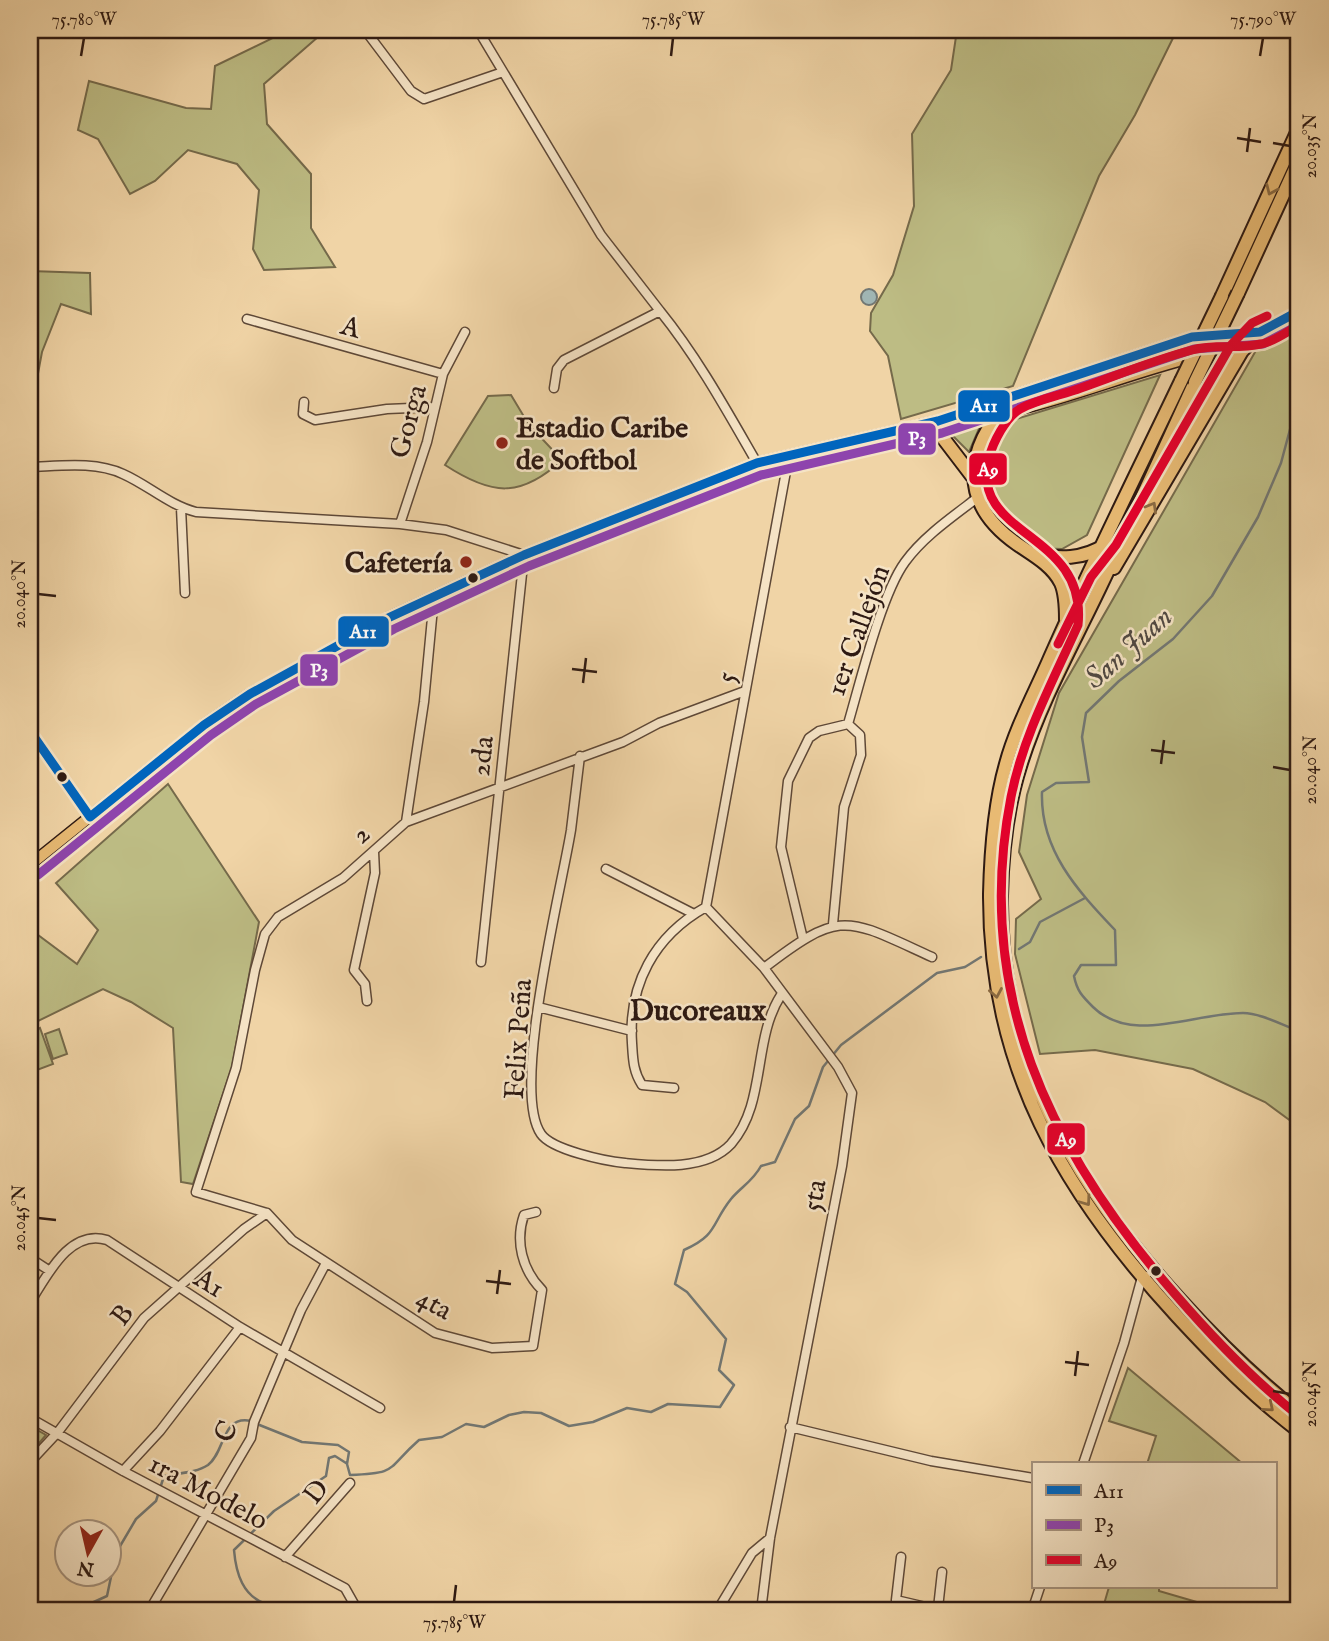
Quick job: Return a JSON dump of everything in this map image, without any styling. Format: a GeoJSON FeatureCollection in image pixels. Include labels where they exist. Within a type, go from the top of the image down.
{"type":"FeatureCollection","features":[{"type":"Feature","properties":{"kind":"highway"},"geometry":{"type":"LineString","coordinates":[[1299,128],[1222,296],[1066,621],[1019,729],[1001,789],[991,859],[992,970],[1000,1012],[1016,1066],[1043,1131],[1069,1178],[1142,1277],[1256,1396],[1299,1431]]}},
{"type":"Feature","properties":{"kind":"highway"},"geometry":{"type":"LineString","coordinates":[[1299,160],[1058,671],[1021,764],[1004,838],[1001,938],[1006,980],[1019,1038],[1052,1123],[1077,1167],[1155,1273],[1212,1335],[1267,1388],[1299,1413]]}},
{"type":"Feature","properties":{"kind":"highway"},"geometry":{"type":"LineString","coordinates":[[1101,584],[1126,552],[1242,351],[1260,332]]}},
{"type":"Feature","properties":{"kind":"highway"},"geometry":{"type":"LineString","coordinates":[[972,476],[978,451],[986,434],[1011,399]]}},
{"type":"Feature","properties":{"kind":"highway"},"geometry":{"type":"LineString","coordinates":[[922,426],[943,438],[972,476],[977,498],[998,526],[1050,569],[1061,584],[1066,621]]}},
{"type":"Feature","properties":{"kind":"highway"},"geometry":{"type":"LineString","coordinates":[[1031,552],[1049,558],[1082,555],[1101,548],[1131,520]]}},
{"type":"Feature","properties":{"kind":"highway"},"geometry":{"type":"LineString","coordinates":[[1082,555],[1097,545],[1110,530]]}},
{"type":"Feature","properties":{"kind":"main road"},"geometry":{"type":"LineString","coordinates":[[938,421],[999,415],[1260,332],[1288,320],[1299,311]]}},
{"type":"Feature","properties":{"kind":"main road"},"geometry":{"type":"LineString","coordinates":[[30,864],[213,718],[250,694],[388,618],[524,555],[757,463],[922,426],[1011,399],[1192,337],[1260,332]]}},
{"type":"Feature","properties":{"kind":"street"},"geometry":{"type":"LineString","coordinates":[[365,30],[411,91],[424,99],[503,72]]}},
{"type":"Feature","properties":{"kind":"street"},"geometry":{"type":"LineString","coordinates":[[478,30],[601,235],[680,336],[722,401],[757,463]]}},
{"type":"Feature","properties":{"kind":"street"},"geometry":{"type":"LineString","coordinates":[[554,388],[557,369],[564,360],[660,311]]}},
{"type":"Feature","properties":{"kind":"street","name":"A"},"geometry":{"type":"LineString","coordinates":[[247,319],[443,374]]}},
{"type":"Feature","properties":{"kind":"street","name":"Gorga"},"geometry":{"type":"LineString","coordinates":[[400,524],[443,374],[465,332]]}},
{"type":"Feature","properties":{"kind":"street"},"geometry":{"type":"LineString","coordinates":[[304,402],[303,414],[315,420],[387,409],[435,407]]}},
{"type":"Feature","properties":{"kind":"street","name":"5"},"geometry":{"type":"LineString","coordinates":[[706,907],[789,455]]}},
{"type":"Feature","properties":{"kind":"street"},"geometry":{"type":"LineString","coordinates":[[30,467],[103,467],[122,473],[181,508],[217,515],[400,524],[446,530],[524,555]]}},
{"type":"Feature","properties":{"kind":"street","name":"1er Callejón"},"geometry":{"type":"LineString","coordinates":[[849,724],[874,640],[904,563],[944,524],[977,498]]}},
{"type":"Feature","properties":{"kind":"street"},"geometry":{"type":"LineString","coordinates":[[181,508],[185,593]]}},
{"type":"Feature","properties":{"kind":"street","name":"2da"},"geometry":{"type":"LineString","coordinates":[[481,962],[524,555]]}},
{"type":"Feature","properties":{"kind":"street"},"geometry":{"type":"LineString","coordinates":[[406,822],[424,702],[434,597]]}},
{"type":"Feature","properties":{"kind":"street","name":"2"},"geometry":{"type":"LineString","coordinates":[[267,1213],[196,1192],[236,1068],[265,934],[278,917],[343,878],[406,822],[623,742],[659,723],[745,691]]}},
{"type":"Feature","properties":{"kind":"street"},"geometry":{"type":"LineString","coordinates":[[803,939],[780,847],[788,781],[809,738],[819,731],[849,724],[860,735],[860,755],[844,807],[833,925]]}},
{"type":"Feature","properties":{"kind":"street"},"geometry":{"type":"LineString","coordinates":[[30,731],[90,817]]}},
{"type":"Feature","properties":{"kind":"street","name":"Felix Peña"},"geometry":{"type":"LineString","coordinates":[[580,757],[570,831],[538,1007],[532,1085],[535,1120],[541,1135],[570,1150],[612,1161],[658,1166],[708,1158],[731,1144],[748,1116],[769,1014],[781,995]]}},
{"type":"Feature","properties":{"kind":"street"},"geometry":{"type":"LineString","coordinates":[[367,1001],[365,984],[354,970],[374,873],[374,852]]}},
{"type":"Feature","properties":{"kind":"street"},"geometry":{"type":"LineString","coordinates":[[606,869],[694,914]]}},
{"type":"Feature","properties":{"kind":"street"},"geometry":{"type":"LineString","coordinates":[[674,1088],[642,1085],[634,1067],[632,1031],[635,990],[660,947],[678,926],[706,907]]}},
{"type":"Feature","properties":{"kind":"street","name":"5ta"},"geometry":{"type":"LineString","coordinates":[[706,907],[764,968],[781,995],[838,1067],[852,1093],[849,1121],[790,1427],[783,1485],[770,1538],[761,1611]]}},
{"type":"Feature","properties":{"kind":"street"},"geometry":{"type":"LineString","coordinates":[[764,968],[803,939],[833,925],[865,927],[932,957]]}},
{"type":"Feature","properties":{"kind":"street"},"geometry":{"type":"LineString","coordinates":[[538,1007],[632,1031]]}},
{"type":"Feature","properties":{"kind":"street","name":"4ta"},"geometry":{"type":"LineString","coordinates":[[267,1213],[292,1240],[435,1334],[492,1348],[533,1346],[542,1290],[529,1277],[518,1233],[524,1215],[536,1212]]}},
{"type":"Feature","properties":{"kind":"street","name":"B"},"geometry":{"type":"LineString","coordinates":[[30,1462],[58,1432],[144,1318],[267,1213]]}},
{"type":"Feature","properties":{"kind":"street","name":"A1"},"geometry":{"type":"LineString","coordinates":[[34,1296],[50,1271],[81,1239],[97,1237],[107,1240],[240,1327],[380,1408]]}},
{"type":"Feature","properties":{"kind":"street"},"geometry":{"type":"LineString","coordinates":[[30,1258],[50,1271]]}},
{"type":"Feature","properties":{"kind":"street","name":"C"},"geometry":{"type":"LineString","coordinates":[[149,1611],[204,1513],[251,1438],[283,1353],[326,1263]]}},
{"type":"Feature","properties":{"kind":"street"},"geometry":{"type":"LineString","coordinates":[[1084,1462],[1124,1343],[1142,1277],[1155,1273]]}},
{"type":"Feature","properties":{"kind":"street"},"geometry":{"type":"LineString","coordinates":[[122,1471],[160,1431],[240,1327]]}},
{"type":"Feature","properties":{"kind":"street","name":"1ra Modelo"},"geometry":{"type":"LineString","coordinates":[[30,1418],[122,1471],[345,1587],[358,1611]]}},
{"type":"Feature","properties":{"kind":"street"},"geometry":{"type":"LineString","coordinates":[[790,1427],[930,1461],[1032,1478]]}},
{"type":"Feature","properties":{"kind":"street","name":"D"},"geometry":{"type":"LineString","coordinates":[[285,1557],[350,1483]]}},
{"type":"Feature","properties":{"kind":"street"},"geometry":{"type":"LineString","coordinates":[[717,1611],[752,1553],[770,1538]]}},
{"type":"Feature","properties":{"kind":"street"},"geometry":{"type":"LineString","coordinates":[[901,1557],[897,1600],[941,1610],[942,1572]]}},
{"type":"Feature","properties":{"kind":"street"},"geometry":{"type":"LineString","coordinates":[[1032,1611],[1040,1588]]}},
{"type":"Feature","properties":{"kind":"street"},"geometry":{"type":"LineString","coordinates":[[30,1606],[38,1611]]}},
{"type":"Feature","properties":{"kind":"shaded area"},"geometry":{"type":"Polygon","coordinates":[[[289,30],[326,30],[264,84],[267,124],[311,174],[311,228],[335,267],[264,270],[253,249],[259,190],[237,164],[188,150],[155,181],[130,194],[98,139],[78,130],[89,81],[186,108],[211,109],[215,66],[289,30]]]}},
{"type":"Feature","properties":{"kind":"shaded area"},"geometry":{"type":"Polygon","coordinates":[[[957,30],[1177,30],[1135,115],[1099,176],[1013,386],[901,419],[888,356],[870,331],[871,313],[893,275],[914,206],[912,134],[951,70],[957,30]]]}},
{"type":"Feature","properties":{"kind":"shaded area"},"geometry":{"type":"Polygon","coordinates":[[[30,271],[90,273],[91,314],[61,304],[42,352],[37,379],[32,380],[30,271]]]}},
{"type":"Feature","properties":{"kind":"shaded area"},"geometry":{"type":"Polygon","coordinates":[[[866,289],[872,289],[877,297],[875,303],[866,305],[861,300],[861,294],[866,289]]]}},
{"type":"Feature","properties":{"kind":"shaded area"},"geometry":{"type":"Polygon","coordinates":[[[1299,327],[1299,1127],[1265,1102],[1193,1069],[1095,1050],[1040,1054],[1015,954],[1016,919],[1041,899],[1019,852],[1027,795],[1059,693],[1262,340],[1299,327]]]}},
{"type":"Feature","properties":{"kind":"shaded area"},"geometry":{"type":"Polygon","coordinates":[[[1160,375],[1087,535],[1062,549],[1033,548],[1012,534],[990,508],[980,482],[987,451],[1016,419],[1160,375]]]}},
{"type":"Feature","properties":{"kind":"shaded area","name":"Estadio Caribe de Softbol"},"geometry":{"type":"Polygon","coordinates":[[[511,395],[529,425],[562,460],[532,481],[519,487],[505,488],[477,482],[445,465],[488,396],[511,395]]]}},
{"type":"Feature","properties":{"kind":"shaded area"},"geometry":{"type":"Polygon","coordinates":[[[981,424],[969,452],[950,433],[981,424]]]}},
{"type":"Feature","properties":{"kind":"shaded area"},"geometry":{"type":"Polygon","coordinates":[[[168,784],[259,922],[232,1067],[193,1184],[181,1182],[173,1028],[131,1002],[103,989],[30,1025],[30,929],[77,964],[98,930],[56,883],[168,784]]]}},
{"type":"Feature","properties":{"kind":"shaded area"},"geometry":{"type":"Polygon","coordinates":[[[40,1028],[53,1064],[37,1070],[30,1052],[30,1033],[40,1028]]]}},
{"type":"Feature","properties":{"kind":"shaded area"},"geometry":{"type":"Polygon","coordinates":[[[59,1029],[67,1054],[53,1059],[45,1034],[59,1029]]]}},
{"type":"Feature","properties":{"kind":"shaded area"},"geometry":{"type":"Polygon","coordinates":[[[1128,1368],[1241,1462],[1148,1462],[1156,1436],[1109,1421],[1128,1368]]]}},
{"type":"Feature","properties":{"kind":"shaded area"},"geometry":{"type":"Polygon","coordinates":[[[30,1426],[46,1435],[30,1454],[30,1426]]]}},
{"type":"Feature","properties":{"kind":"shaded area"},"geometry":{"type":"Polygon","coordinates":[[[1109,1588],[1159,1588],[1159,1591],[1207,1605],[1205,1611],[1102,1611],[1109,1588]]]}},
{"type":"Feature","properties":{"kind":"waterway","name":"San Juan"},"geometry":{"type":"LineString","coordinates":[[1299,248],[1299,253]]}},
{"type":"Feature","properties":{"kind":"waterway","name":"San Juan"},"geometry":{"type":"LineString","coordinates":[[1299,396],[1281,463],[1258,517],[1212,596],[1173,639],[1119,681],[1086,713],[1082,737],[1089,782],[1056,783],[1042,792],[1043,813],[1054,851],[1087,900],[1115,930],[1116,965],[1081,965],[1074,976],[1080,993],[1093,1007],[1109,1018],[1126,1024],[1144,1026],[1243,1013],[1264,1017],[1299,1031]]}},
{"type":"Feature","properties":{"kind":"waterway"},"geometry":{"type":"LineString","coordinates":[[1019,949],[1030,942],[1040,922],[1085,898]]}},
{"type":"Feature","properties":{"kind":"waterway"},"geometry":{"type":"LineString","coordinates":[[257,1424],[302,1442],[338,1445],[349,1452],[347,1464],[350,1475],[377,1473],[390,1468],[419,1440],[442,1437],[466,1424],[484,1427],[509,1415],[524,1412],[541,1413],[569,1426],[593,1422],[627,1408],[651,1412],[668,1404],[720,1407],[734,1385],[719,1370],[726,1339],[687,1292],[675,1284],[684,1250],[709,1234],[731,1199],[761,1166],[775,1162],[795,1119],[809,1106],[823,1067],[841,1045],[937,973],[965,967],[981,957]]}},
{"type":"Feature","properties":{"kind":"waterway"},"geometry":{"type":"LineString","coordinates":[[74,1611],[107,1596],[116,1553],[136,1519],[156,1501],[164,1476],[208,1465],[234,1423],[251,1421]]}},
{"type":"Feature","properties":{"kind":"waterway"},"geometry":{"type":"LineString","coordinates":[[270,1611],[266,1604],[246,1590],[234,1550],[274,1511],[326,1476],[329,1458],[335,1456],[346,1463]]}},
{"type":"Feature","properties":{"kind":"transit line","name":"A11"},"geometry":{"type":"LineString","coordinates":[[90,817],[204,725],[250,694],[388,618],[524,555],[757,463],[938,421],[1192,337],[1260,332],[1299,311]]}},
{"type":"Feature","properties":{"kind":"transit line","name":"A9"},"geometry":{"type":"LineString","coordinates":[[1058,644],[1091,577],[1116,545],[1231,345],[1252,323],[1267,316]]}},
{"type":"Feature","properties":{"kind":"transit line","name":"P3"},"geometry":{"type":"LineString","coordinates":[[38,875],[211,735],[256,704],[394,629],[529,566],[761,475],[942,433],[1194,349],[1263,344],[1299,325]]}},
{"type":"Feature","properties":{"kind":"transit line","name":"A9"},"geometry":{"type":"LineString","coordinates":[[1299,325],[1266,343],[1192,350],[1020,409],[1005,424],[994,445],[989,458],[987,484],[995,504],[1049,552],[1065,570],[1076,594],[1078,625],[1040,709],[1016,774],[1002,868],[1003,937],[1013,1002],[1032,1065],[1058,1125],[1091,1183],[1130,1239],[1219,1342],[1299,1416]]}},
{"type":"Feature","properties":{"kind":"transit line","name":"A11"},"geometry":{"type":"LineString","coordinates":[[30,731],[90,817]]}},
{"type":"Feature","properties":{"kind":"place","name":"Estadio Caribe de Softbol"},"geometry":{"type":"Point","coordinates":[502,443]}},
{"type":"Feature","properties":{"kind":"place","name":"Cafetería"},"geometry":{"type":"Point","coordinates":[466,562]}},
{"type":"Feature","properties":{"kind":"district","name":"Ducoreaux"},"geometry":{"type":"Point","coordinates":[698,1010]}}]}
